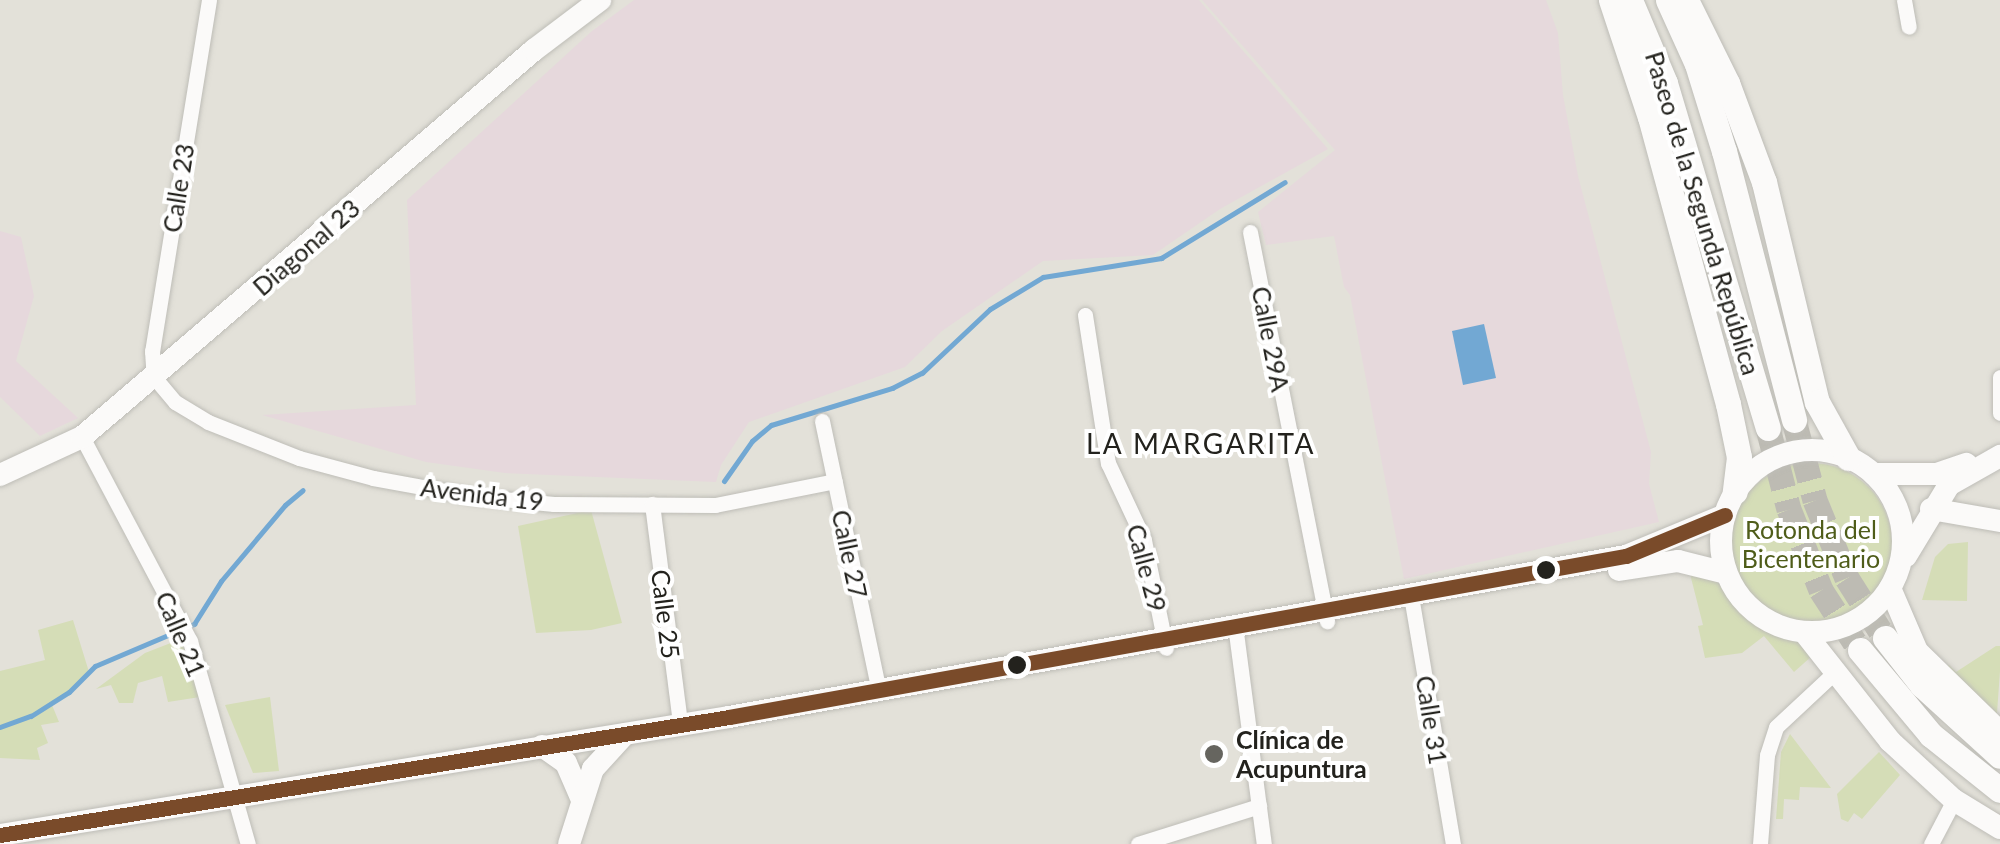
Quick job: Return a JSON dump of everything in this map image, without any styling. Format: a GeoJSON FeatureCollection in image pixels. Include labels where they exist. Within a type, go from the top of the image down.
{"type":"FeatureCollection","features":[{"type":"Feature","properties":{"kind":"highway"},"geometry":{"type":"LineString","coordinates":[[1597,0],[1650,117]]}},
{"type":"Feature","properties":{"kind":"highway"},"geometry":{"type":"LineString","coordinates":[[1612,0],[1650,117],[1732,422],[1740,457],[1730,503]]}},
{"type":"Feature","properties":{"kind":"highway","name":"Paseo de la Segunda República"},"geometry":{"type":"LineString","coordinates":[[1630,0],[1665,83],[1768,428]]}},
{"type":"Feature","properties":{"kind":"highway","name":"Paseo de la Segunda República"},"geometry":{"type":"LineString","coordinates":[[1668,0],[1697,64],[1724,151],[1794,420]]}},
{"type":"Feature","properties":{"kind":"highway"},"geometry":{"type":"LineString","coordinates":[[1686,0],[1727,83],[1764,182],[1817,402],[1848,458]]}},
{"type":"Feature","properties":{"kind":"highway"},"geometry":{"type":"LineString","coordinates":[[1885,638],[1922,684],[2000,756]]}},
{"type":"Feature","properties":{"kind":"highway"},"geometry":{"type":"LineString","coordinates":[[1860,650],[1931,734],[2000,790]]}},
{"type":"Feature","properties":{"kind":"main road","name":"Diagonal 23"},"geometry":{"type":"LineString","coordinates":[[0,475],[82,437],[534,50],[600,0]]}},
{"type":"Feature","properties":{"kind":"main road"},"geometry":{"type":"LineString","coordinates":[[1874,474],[1936,474],[2000,446]]}},
{"type":"Feature","properties":{"kind":"main road"},"geometry":{"type":"LineString","coordinates":[[1412,601],[1626,556],[1730,503],[1757,469],[1785,454],[1817,450],[1848,458],[1874,474],[1900,516],[1902,564]]}},
{"type":"Feature","properties":{"kind":"main road"},"geometry":{"type":"LineString","coordinates":[[1730,503],[1721,544],[1726,574],[1738,596],[1756,614],[1779,627],[1804,632],[1840,628],[1858,621],[1890,588],[1931,509],[1950,486],[2000,456]]}},
{"type":"Feature","properties":{"kind":"main road"},"geometry":{"type":"LineString","coordinates":[[1931,509],[2000,521]]}},
{"type":"Feature","properties":{"kind":"main road"},"geometry":{"type":"LineString","coordinates":[[0,834],[729,717],[878,687],[1664,562],[1726,574]]}},
{"type":"Feature","properties":{"kind":"main road"},"geometry":{"type":"LineString","coordinates":[[1890,588],[1918,650],[2000,732]]}},
{"type":"Feature","properties":{"kind":"main road"},"geometry":{"type":"LineString","coordinates":[[1804,632],[1890,741],[1954,800],[2000,828]]}},
{"type":"Feature","properties":{"kind":"main road"},"geometry":{"type":"LineString","coordinates":[[729,717],[744,720],[955,684],[1165,642]]}},
{"type":"Feature","properties":{"kind":"main road"},"geometry":{"type":"LineString","coordinates":[[569,844],[600,758],[628,732]]}},
{"type":"Feature","properties":{"kind":"main road"},"geometry":{"type":"LineString","coordinates":[[542,746],[566,763],[582,800]]}},
{"type":"Feature","properties":{"kind":"street","name":"Calle 23"},"geometry":{"type":"LineString","coordinates":[[154,377],[156,324],[209,0]]}},
{"type":"Feature","properties":{"kind":"street"},"geometry":{"type":"LineString","coordinates":[[1904,0],[1910,28]]}},
{"type":"Feature","properties":{"kind":"street","name":"Calle 29A"},"geometry":{"type":"LineString","coordinates":[[1250,232],[1326,616]]}},
{"type":"Feature","properties":{"kind":"street","name":"Calle 29"},"geometry":{"type":"LineString","coordinates":[[1085,315],[1108,463],[1144,540],[1165,642]]}},
{"type":"Feature","properties":{"kind":"street","name":"Avenida 19"},"geometry":{"type":"LineString","coordinates":[[154,377],[175,402],[208,422],[298,458],[373,478],[505,499],[739,503],[835,480]]}},
{"type":"Feature","properties":{"kind":"street"},"geometry":{"type":"LineString","coordinates":[[2000,377],[2000,413]]}},
{"type":"Feature","properties":{"kind":"street","name":"Calle 27"},"geometry":{"type":"LineString","coordinates":[[822,421],[878,687]]}},
{"type":"Feature","properties":{"kind":"street","name":"Calle 21"},"geometry":{"type":"LineString","coordinates":[[82,437],[190,641],[248,844]]}},
{"type":"Feature","properties":{"kind":"street","name":"Calle 25"},"geometry":{"type":"LineString","coordinates":[[652,504],[680,724]]}},
{"type":"Feature","properties":{"kind":"street","name":"Calle 31"},"geometry":{"type":"LineString","coordinates":[[1412,601],[1453,844]]}},
{"type":"Feature","properties":{"kind":"street"},"geometry":{"type":"LineString","coordinates":[[1236,631],[1264,844]]}},
{"type":"Feature","properties":{"kind":"street"},"geometry":{"type":"LineString","coordinates":[[1760,844],[1767,755],[1776,727],[1834,673]]}},
{"type":"Feature","properties":{"kind":"street"},"geometry":{"type":"LineString","coordinates":[[1930,844],[1954,800]]}},
{"type":"Feature","properties":{"kind":"street"},"geometry":{"type":"LineString","coordinates":[[1138,844],[1259,806]]}},
{"type":"Feature","properties":{"kind":"shaded area"},"geometry":{"type":"Polygon","coordinates":[[[634,0],[1199,0],[1328,149],[1220,209],[1153,255],[1043,261],[942,331],[905,367],[749,422],[721,465],[716,482],[505,473],[426,462],[262,415],[416,405],[407,200],[592,31],[634,0]]]}},
{"type":"Feature","properties":{"kind":"shaded area"},"geometry":{"type":"Polygon","coordinates":[[[1202,0],[1546,0],[1558,33],[1563,95],[1578,176],[1651,452],[1649,484],[1659,522],[1404,579],[1350,295],[1344,287],[1334,236],[1266,245],[1258,212],[1335,150],[1202,0]]]}},
{"type":"Feature","properties":{"kind":"shaded area"},"geometry":{"type":"Polygon","coordinates":[[[0,231],[21,237],[34,296],[16,361],[78,418],[40,436],[0,397],[0,231]]]}},
{"type":"Feature","properties":{"kind":"green space","name":"Rotonda del Bicentenario"},"geometry":{"type":"Polygon","coordinates":[[[1811,463],[1842,469],[1868,487],[1886,513],[1892,544],[1886,575],[1868,601],[1842,619],[1811,625],[1780,619],[1754,601],[1736,575],[1730,544],[1736,513],[1754,487],[1780,469],[1811,463]]]}},
{"type":"Feature","properties":{"kind":"green space"},"geometry":{"type":"Polygon","coordinates":[[[591,510],[622,623],[591,630],[536,633],[518,526],[591,510]]]}},
{"type":"Feature","properties":{"kind":"green space"},"geometry":{"type":"Polygon","coordinates":[[[1968,542],[1967,601],[1922,600],[1935,557],[1948,544],[1968,542]]]}},
{"type":"Feature","properties":{"kind":"green space"},"geometry":{"type":"Polygon","coordinates":[[[1688,566],[1728,583],[1731,597],[1751,621],[1798,634],[1812,656],[1794,672],[1764,636],[1742,653],[1705,658],[1698,626],[1703,625],[1688,566]]]}},
{"type":"Feature","properties":{"kind":"green space"},"geometry":{"type":"Polygon","coordinates":[[[73,620],[89,672],[52,705],[59,722],[41,725],[48,743],[37,748],[40,760],[0,758],[0,671],[45,660],[38,630],[73,620]]]}},
{"type":"Feature","properties":{"kind":"green space"},"geometry":{"type":"Polygon","coordinates":[[[181,639],[200,697],[168,702],[162,676],[138,683],[133,703],[119,703],[111,685],[96,689],[145,653],[181,639]]]}},
{"type":"Feature","properties":{"kind":"green space"},"geometry":{"type":"Polygon","coordinates":[[[2000,646],[2000,671],[1997,713],[1991,720],[1943,670],[1949,665],[1956,672],[2000,646]]]}},
{"type":"Feature","properties":{"kind":"green space"},"geometry":{"type":"Polygon","coordinates":[[[270,697],[279,771],[253,773],[225,705],[270,697]]]}},
{"type":"Feature","properties":{"kind":"green space"},"geometry":{"type":"Polygon","coordinates":[[[1790,734],[1831,788],[1800,787],[1799,800],[1784,799],[1783,819],[1776,819],[1781,752],[1790,734]]]}},
{"type":"Feature","properties":{"kind":"green space"},"geometry":{"type":"Polygon","coordinates":[[[1879,752],[1900,775],[1862,819],[1854,813],[1848,822],[1841,819],[1837,794],[1879,752]]]}},
{"type":"Feature","properties":{"kind":"water"},"geometry":{"type":"Polygon","coordinates":[[[1484,324],[1496,378],[1463,385],[1452,331],[1484,324]]]}},
{"type":"Feature","properties":{"kind":"waterway"},"geometry":{"type":"LineString","coordinates":[[724,481],[752,441],[771,425],[892,388],[922,373],[990,309],[1043,277],[1161,258],[1285,182]]}},
{"type":"Feature","properties":{"kind":"waterway"},"geometry":{"type":"LineString","coordinates":[[0,727],[31,716],[69,692],[95,666],[194,624],[221,581],[285,505],[303,490]]}},
{"type":"Feature","properties":{"kind":"tunnel"},"geometry":{"type":"LineString","coordinates":[[1794,420],[1815,500],[1847,578],[1885,638]]}},
{"type":"Feature","properties":{"kind":"tunnel"},"geometry":{"type":"LineString","coordinates":[[1768,428],[1789,509],[1821,590],[1860,650]]}},
{"type":"Feature","properties":{"kind":"transit line","name":"19"},"geometry":{"type":"LineString","coordinates":[[0,835],[729,717],[1626,556],[1725,515]]}},
{"type":"Feature","properties":{"kind":"place","name":"Clínica de Acupuntura"},"geometry":{"type":"Point","coordinates":[1214,754]}},
{"type":"Feature","properties":{"kind":"district","name":"LA MARGARITA"},"geometry":{"type":"Point","coordinates":[1201,443]}}]}
